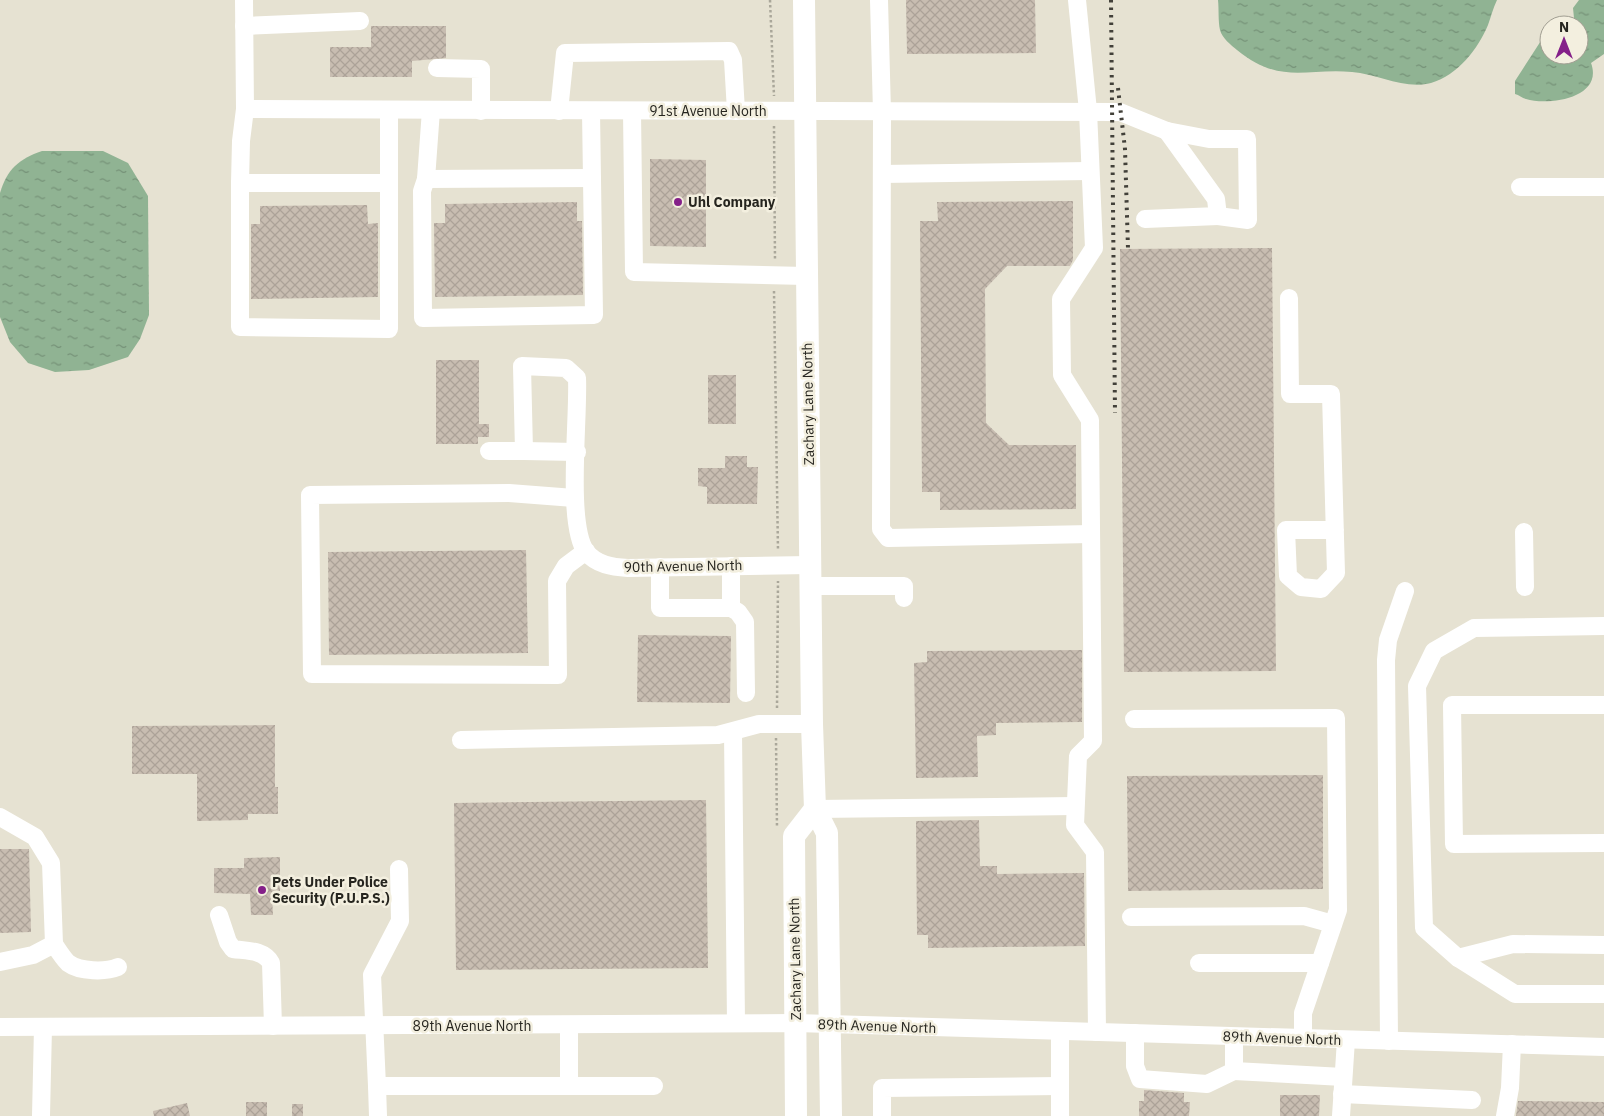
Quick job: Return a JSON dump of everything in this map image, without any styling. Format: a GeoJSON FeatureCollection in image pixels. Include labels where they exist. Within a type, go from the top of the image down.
{"type":"FeatureCollection","features":[{"type":"Feature","properties":{"kind":"main road","name":"Zachary Lane North"},"geometry":{"type":"LineString","coordinates":[[804,0],[812,724],[815,809],[827,832],[831,1116]]}},
{"type":"Feature","properties":{"kind":"main road","name":"Zachary Lane North"},"geometry":{"type":"LineString","coordinates":[[796,1116],[794,836],[815,809]]}},
{"type":"Feature","properties":{"kind":"street"},"geometry":{"type":"LineString","coordinates":[[244,0],[245,109],[241,141],[240,183],[240,327],[389,329],[389,110]]}},
{"type":"Feature","properties":{"kind":"street"},"geometry":{"type":"LineString","coordinates":[[880,0],[882,112],[880,529],[888,538],[1091,534]]}},
{"type":"Feature","properties":{"kind":"street"},"geometry":{"type":"LineString","coordinates":[[1077,0],[1088,112],[1094,248],[1061,299],[1062,375],[1090,420],[1093,741],[1078,756],[1074,825],[1095,852],[1097,1032]]}},
{"type":"Feature","properties":{"kind":"street"},"geometry":{"type":"LineString","coordinates":[[244,26],[360,21]]}},
{"type":"Feature","properties":{"kind":"street"},"geometry":{"type":"LineString","coordinates":[[559,111],[565,53],[729,51],[734,60],[736,111]]}},
{"type":"Feature","properties":{"kind":"street"},"geometry":{"type":"LineString","coordinates":[[437,68],[481,69],[481,111]]}},
{"type":"Feature","properties":{"kind":"street","name":"91st Avenue North"},"geometry":{"type":"LineString","coordinates":[[245,109],[590,112],[1120,112],[1167,131],[1209,139],[1247,139],[1248,220],[1218,216]]}},
{"type":"Feature","properties":{"kind":"street"},"geometry":{"type":"LineString","coordinates":[[431,110],[426,179],[422,191],[423,318],[594,315],[590,112]]}},
{"type":"Feature","properties":{"kind":"street"},"geometry":{"type":"LineString","coordinates":[[632,112],[634,272],[806,276]]}},
{"type":"Feature","properties":{"kind":"street"},"geometry":{"type":"LineString","coordinates":[[1146,219],[1218,216],[1216,199],[1167,131]]}},
{"type":"Feature","properties":{"kind":"street"},"geometry":{"type":"LineString","coordinates":[[882,174],[1090,171]]}},
{"type":"Feature","properties":{"kind":"street"},"geometry":{"type":"LineString","coordinates":[[426,179],[592,178]]}},
{"type":"Feature","properties":{"kind":"street"},"geometry":{"type":"LineString","coordinates":[[240,183],[390,183]]}},
{"type":"Feature","properties":{"kind":"street"},"geometry":{"type":"LineString","coordinates":[[1520,187],[1604,187]]}},
{"type":"Feature","properties":{"kind":"street"},"geometry":{"type":"LineString","coordinates":[[1289,298],[1290,394],[1331,394],[1335,530]]}},
{"type":"Feature","properties":{"kind":"street"},"geometry":{"type":"LineString","coordinates":[[524,451],[522,366],[566,368],[577,378],[577,452],[574,498],[577,526],[586,551],[566,566],[557,582],[558,675],[312,674],[310,495],[509,493],[574,498]]}},
{"type":"Feature","properties":{"kind":"street"},"geometry":{"type":"LineString","coordinates":[[489,452],[577,452]]}},
{"type":"Feature","properties":{"kind":"street"},"geometry":{"type":"LineString","coordinates":[[1524,532],[1525,587]]}},
{"type":"Feature","properties":{"kind":"street","name":"90th Avenue North"},"geometry":{"type":"LineString","coordinates":[[586,551],[599,563],[608,566],[731,566],[904,586],[904,598]]}},
{"type":"Feature","properties":{"kind":"street"},"geometry":{"type":"LineString","coordinates":[[731,566],[731,608]]}},
{"type":"Feature","properties":{"kind":"street"},"geometry":{"type":"LineString","coordinates":[[660,567],[660,608],[731,608],[738,612],[745,622],[746,693]]}},
{"type":"Feature","properties":{"kind":"street"},"geometry":{"type":"LineString","coordinates":[[1389,1040],[1386,660],[1388,640],[1405,591]]}},
{"type":"Feature","properties":{"kind":"street"},"geometry":{"type":"LineString","coordinates":[[1604,626],[1474,628],[1434,651],[1417,686],[1424,928],[1458,958],[1515,994],[1604,994]]}},
{"type":"Feature","properties":{"kind":"street"},"geometry":{"type":"LineString","coordinates":[[1604,705],[1452,705],[1454,844],[1604,843]]}},
{"type":"Feature","properties":{"kind":"street"},"geometry":{"type":"LineString","coordinates":[[1134,719],[1336,718],[1338,910],[1303,1013],[1303,1038]]}},
{"type":"Feature","properties":{"kind":"street"},"geometry":{"type":"LineString","coordinates":[[461,740],[718,735],[758,724],[812,724]]}},
{"type":"Feature","properties":{"kind":"street"},"geometry":{"type":"LineString","coordinates":[[734,732],[736,1023]]}},
{"type":"Feature","properties":{"kind":"street"},"geometry":{"type":"LineString","coordinates":[[815,809],[1076,806]]}},
{"type":"Feature","properties":{"kind":"street"},"geometry":{"type":"LineString","coordinates":[[0,817],[35,837],[51,863],[54,944],[69,964],[85,969],[110,971],[118,967]]}},
{"type":"Feature","properties":{"kind":"street"},"geometry":{"type":"LineString","coordinates":[[378,1116],[376,1026],[372,975],[400,921],[399,869]]}},
{"type":"Feature","properties":{"kind":"street"},"geometry":{"type":"LineString","coordinates":[[220,915],[228,942],[233,949],[259,953],[268,957],[272,963],[273,1026]]}},
{"type":"Feature","properties":{"kind":"street"},"geometry":{"type":"LineString","coordinates":[[1131,917],[1304,916],[1333,924]]}},
{"type":"Feature","properties":{"kind":"street"},"geometry":{"type":"LineString","coordinates":[[0,962],[33,955],[54,944]]}},
{"type":"Feature","properties":{"kind":"street"},"geometry":{"type":"LineString","coordinates":[[1458,958],[1513,944],[1604,945]]}},
{"type":"Feature","properties":{"kind":"street"},"geometry":{"type":"LineString","coordinates":[[1198,963],[1320,962]]}},
{"type":"Feature","properties":{"kind":"street","name":"89th Avenue North"},"geometry":{"type":"LineString","coordinates":[[0,1027],[796,1023],[1604,1047]]}},
{"type":"Feature","properties":{"kind":"street"},"geometry":{"type":"LineString","coordinates":[[569,1025],[569,1086]]}},
{"type":"Feature","properties":{"kind":"street"},"geometry":{"type":"LineString","coordinates":[[41,1116],[43,1027]]}},
{"type":"Feature","properties":{"kind":"street"},"geometry":{"type":"LineString","coordinates":[[1060,1031],[1060,1116]]}},
{"type":"Feature","properties":{"kind":"street"},"geometry":{"type":"LineString","coordinates":[[1135,1033],[1135,1066],[1140,1079],[1207,1084],[1234,1071],[1343,1086],[1472,1100]]}},
{"type":"Feature","properties":{"kind":"street"},"geometry":{"type":"LineString","coordinates":[[1234,1037],[1234,1071]]}},
{"type":"Feature","properties":{"kind":"street"},"geometry":{"type":"LineString","coordinates":[[1341,1116],[1346,1040]]}},
{"type":"Feature","properties":{"kind":"street"},"geometry":{"type":"LineString","coordinates":[[1505,1116],[1510,1088],[1512,1044]]}},
{"type":"Feature","properties":{"kind":"street"},"geometry":{"type":"LineString","coordinates":[[377,1086],[654,1086]]}},
{"type":"Feature","properties":{"kind":"street"},"geometry":{"type":"LineString","coordinates":[[882,1116],[882,1088],[1060,1086]]}},
{"type":"Feature","properties":{"kind":"path"},"geometry":{"type":"LineString","coordinates":[[770,0],[774,87]]}},
{"type":"Feature","properties":{"kind":"path"},"geometry":{"type":"LineString","coordinates":[[774,133],[778,544]]}},
{"type":"Feature","properties":{"kind":"path"},"geometry":{"type":"LineString","coordinates":[[777,832],[778,587]]}},
{"type":"Feature","properties":{"kind":"water"},"geometry":{"type":"Polygon","coordinates":[[[1218,0],[1497,0],[1484,34],[1466,60],[1441,79],[1421,85],[1411,85],[1362,73],[1335,71],[1293,73],[1266,68],[1237,50],[1223,36],[1219,26],[1218,0]]]}},
{"type":"Feature","properties":{"kind":"water"},"geometry":{"type":"Polygon","coordinates":[[[1579,0],[1604,0],[1604,54],[1591,63],[1593,75],[1589,84],[1582,92],[1560,100],[1536,101],[1525,99],[1515,94],[1515,81],[1539,44],[1539,65],[1589,65],[1589,15],[1574,15],[1573,8],[1579,0]]]}},
{"type":"Feature","properties":{"kind":"water"},"geometry":{"type":"Polygon","coordinates":[[[42,151],[103,151],[128,163],[148,196],[149,315],[140,339],[128,357],[89,370],[55,372],[28,363],[10,342],[0,317],[0,193],[6,177],[20,161],[42,151]]]}},
{"type":"Feature","properties":{"kind":"building"},"geometry":{"type":"Polygon","coordinates":[[[906,0],[1035,0],[1036,53],[907,54],[906,0]]]}},
{"type":"Feature","properties":{"kind":"building"},"geometry":{"type":"Polygon","coordinates":[[[371,26],[446,26],[446,58],[412,61],[412,77],[330,77],[330,47],[371,47],[371,26]]]}},
{"type":"Feature","properties":{"kind":"building","name":"Uhl Company"},"geometry":{"type":"Polygon","coordinates":[[[650,159],[706,160],[706,247],[650,246],[650,159]]]}},
{"type":"Feature","properties":{"kind":"building"},"geometry":{"type":"Polygon","coordinates":[[[1073,201],[1073,260],[1070,266],[1007,266],[985,289],[986,423],[1009,445],[1076,445],[1076,509],[940,510],[940,492],[922,492],[920,221],[938,221],[937,202],[1073,201]]]}},
{"type":"Feature","properties":{"kind":"building"},"geometry":{"type":"Polygon","coordinates":[[[577,202],[577,221],[582,221],[583,295],[435,297],[434,223],[445,223],[445,204],[577,202]]]}},
{"type":"Feature","properties":{"kind":"building"},"geometry":{"type":"Polygon","coordinates":[[[367,205],[368,224],[378,223],[378,297],[251,299],[251,224],[260,224],[260,206],[367,205]]]}},
{"type":"Feature","properties":{"kind":"building"},"geometry":{"type":"Polygon","coordinates":[[[1272,248],[1276,671],[1124,672],[1120,249],[1272,248]]]}},
{"type":"Feature","properties":{"kind":"building"},"geometry":{"type":"Polygon","coordinates":[[[436,360],[479,360],[479,424],[489,424],[489,437],[478,437],[478,444],[436,444],[436,360]]]}},
{"type":"Feature","properties":{"kind":"building"},"geometry":{"type":"Polygon","coordinates":[[[708,375],[736,375],[736,424],[708,424],[708,375]]]}},
{"type":"Feature","properties":{"kind":"building"},"geometry":{"type":"Polygon","coordinates":[[[725,456],[747,456],[747,467],[758,467],[757,504],[707,504],[707,487],[698,486],[698,468],[725,468],[725,456]]]}},
{"type":"Feature","properties":{"kind":"building"},"geometry":{"type":"Polygon","coordinates":[[[526,550],[528,653],[329,655],[328,552],[526,550]]]}},
{"type":"Feature","properties":{"kind":"building"},"geometry":{"type":"Polygon","coordinates":[[[638,635],[731,636],[730,703],[637,702],[638,635]]]}},
{"type":"Feature","properties":{"kind":"building"},"geometry":{"type":"Polygon","coordinates":[[[1082,650],[1082,722],[996,723],[996,735],[977,736],[978,777],[916,778],[914,663],[927,662],[927,651],[1082,650]]]}},
{"type":"Feature","properties":{"kind":"building"},"geometry":{"type":"Polygon","coordinates":[[[275,725],[275,787],[278,787],[278,814],[248,814],[248,820],[197,821],[197,774],[132,774],[132,726],[275,725]]]}},
{"type":"Feature","properties":{"kind":"building"},"geometry":{"type":"Polygon","coordinates":[[[1323,775],[1323,889],[1128,891],[1127,776],[1323,775]]]}},
{"type":"Feature","properties":{"kind":"building"},"geometry":{"type":"Polygon","coordinates":[[[706,800],[708,968],[456,970],[454,803],[706,800]]]}},
{"type":"Feature","properties":{"kind":"building"},"geometry":{"type":"Polygon","coordinates":[[[979,820],[980,866],[997,866],[997,874],[1084,873],[1085,946],[928,948],[928,935],[917,935],[916,821],[979,820]]]}},
{"type":"Feature","properties":{"kind":"building"},"geometry":{"type":"Polygon","coordinates":[[[0,849],[29,849],[31,932],[0,933],[0,849]]]}},
{"type":"Feature","properties":{"kind":"building","name":"Pets Under Police Security (P.U.P.S.)"},"geometry":{"type":"Polygon","coordinates":[[[280,857],[280,895],[272,895],[273,915],[251,915],[250,894],[214,893],[214,868],[244,868],[244,858],[280,857]]]}},
{"type":"Feature","properties":{"kind":"building"},"geometry":{"type":"Polygon","coordinates":[[[1144,1090],[1184,1093],[1184,1102],[1190,1102],[1189,1116],[1139,1116],[1139,1101],[1144,1101],[1144,1090]]]}},
{"type":"Feature","properties":{"kind":"building"},"geometry":{"type":"Polygon","coordinates":[[[1280,1095],[1320,1095],[1319,1116],[1280,1116],[1280,1095]]]}},
{"type":"Feature","properties":{"kind":"building"},"geometry":{"type":"Polygon","coordinates":[[[1518,1101],[1604,1102],[1604,1116],[1516,1116],[1518,1101]]]}},
{"type":"Feature","properties":{"kind":"building"},"geometry":{"type":"Polygon","coordinates":[[[246,1102],[267,1102],[267,1116],[246,1116],[246,1102]]]}},
{"type":"Feature","properties":{"kind":"building"},"geometry":{"type":"Polygon","coordinates":[[[187,1103],[190,1116],[154,1116],[153,1111],[187,1103]]]}},
{"type":"Feature","properties":{"kind":"building"},"geometry":{"type":"Polygon","coordinates":[[[292,1104],[303,1104],[303,1116],[292,1116],[292,1104]]]}},
{"type":"Feature","properties":{"kind":"railway"},"geometry":{"type":"LineString","coordinates":[[1111,0],[1115,413]]}},
{"type":"Feature","properties":{"kind":"railway"},"geometry":{"type":"LineString","coordinates":[[1118,88],[1125,149],[1128,249]]}},
{"type":"Feature","properties":{"kind":"place","name":"Uhl Company"},"geometry":{"type":"Point","coordinates":[678,202]}},
{"type":"Feature","properties":{"kind":"place","name":"Pets Under Police Security (P.U.P.S.)"},"geometry":{"type":"Point","coordinates":[262,890]}}]}
